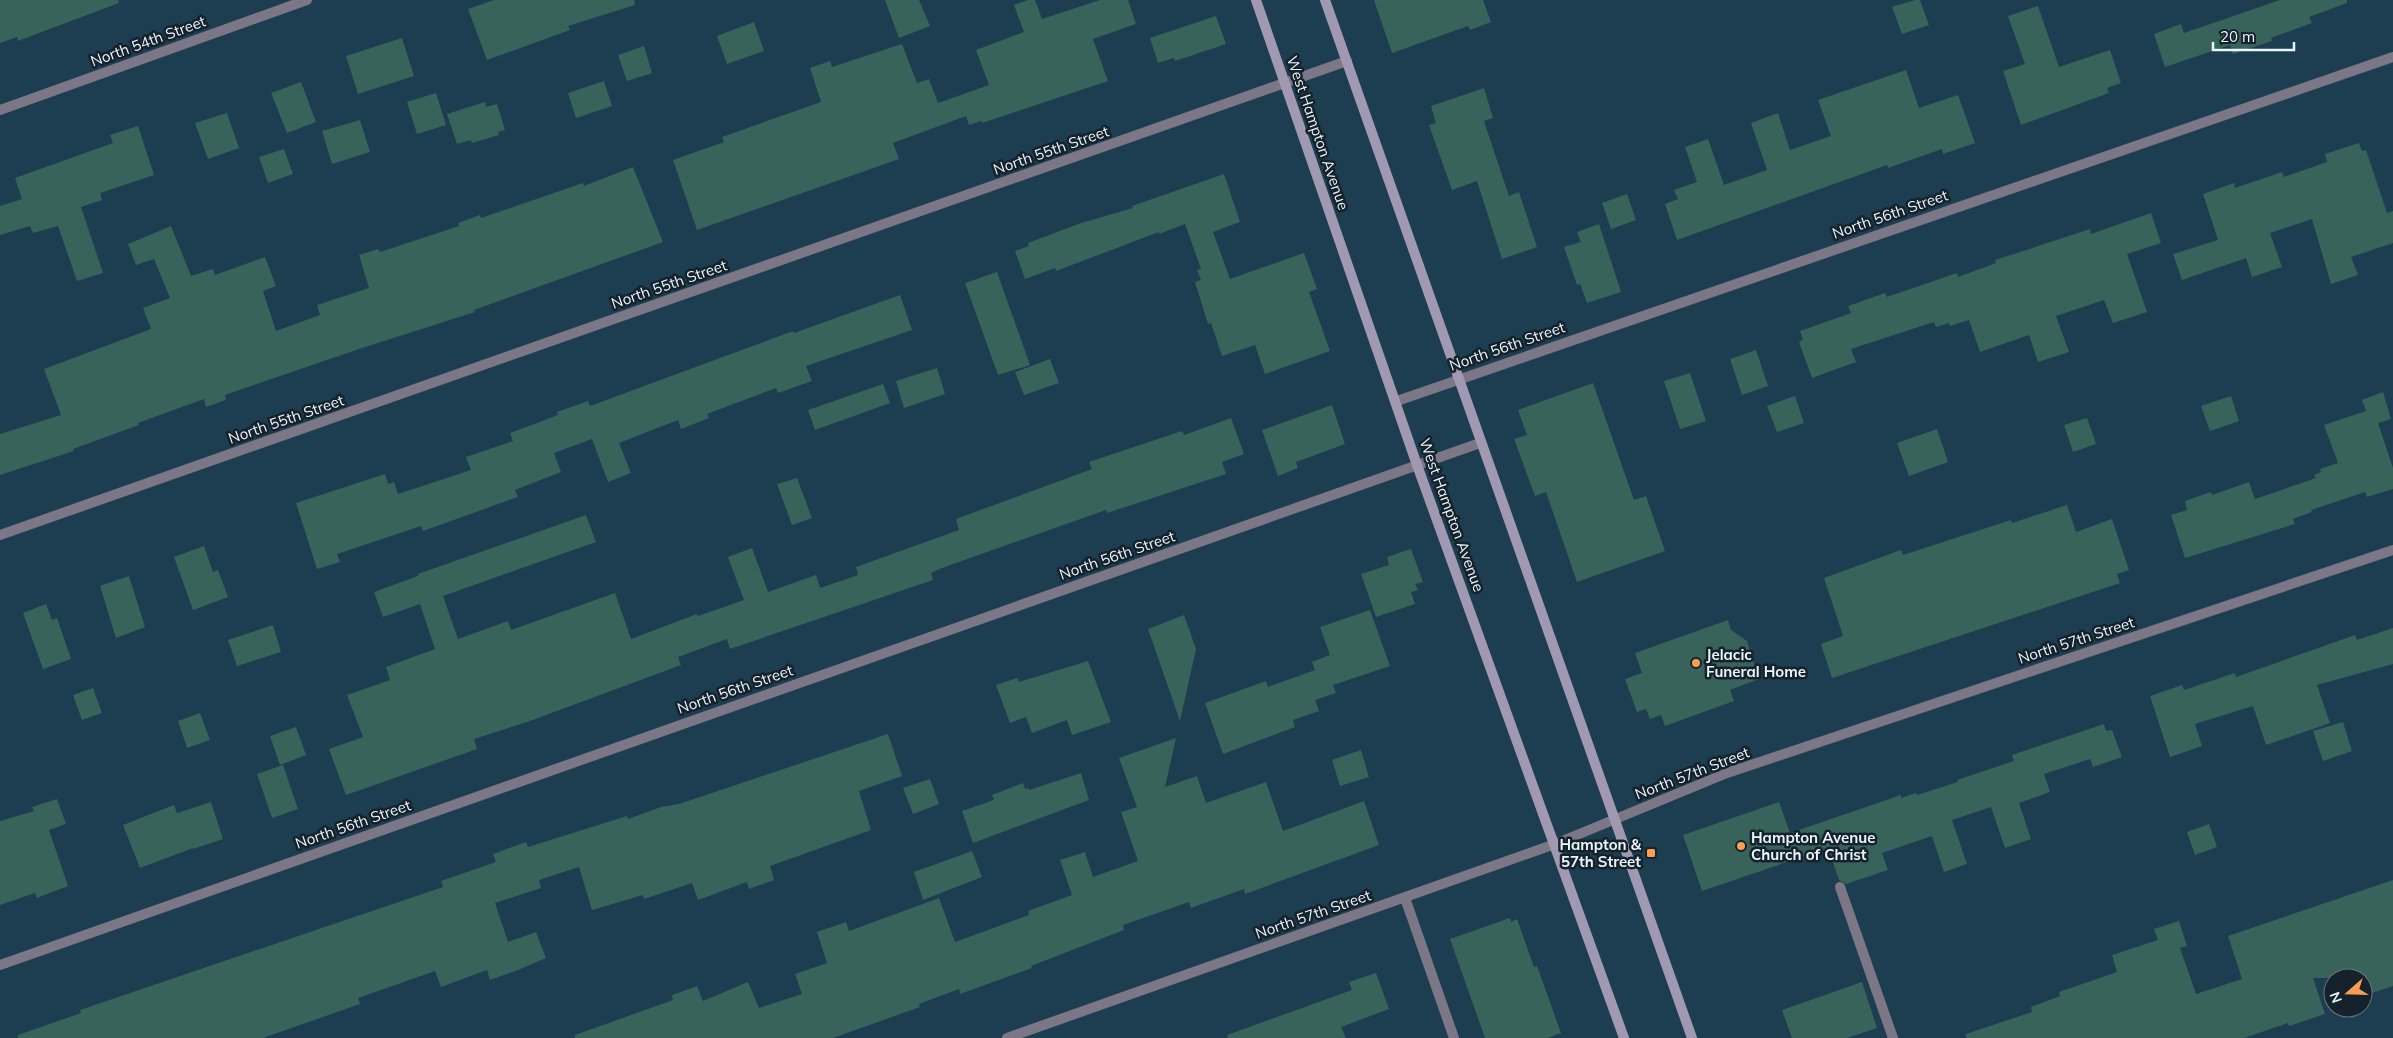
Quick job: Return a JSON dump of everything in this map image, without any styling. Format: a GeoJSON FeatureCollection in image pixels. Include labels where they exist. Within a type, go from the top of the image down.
{"type":"FeatureCollection","features":[{"type":"Feature","properties":{"kind":"main road","name":"West Hampton Avenue"},"geometry":{"type":"LineString","coordinates":[[1256,0],[1397,402],[1417,465],[1624,1038]]}},
{"type":"Feature","properties":{"kind":"main road"},"geometry":{"type":"LineString","coordinates":[[1325,0],[1480,443],[1692,1038]]}},
{"type":"Feature","properties":{"kind":"street","name":"North 54th Street"},"geometry":{"type":"LineString","coordinates":[[0,110],[307,0]]}},
{"type":"Feature","properties":{"kind":"street","name":"North 56th Street"},"geometry":{"type":"LineString","coordinates":[[1397,402],[2393,57]]}},
{"type":"Feature","properties":{"kind":"street","name":"North 55th Street"},"geometry":{"type":"LineString","coordinates":[[0,535],[1347,61]]}},
{"type":"Feature","properties":{"kind":"street","name":"North 56th Street"},"geometry":{"type":"LineString","coordinates":[[0,964],[1480,443]]}},
{"type":"Feature","properties":{"kind":"street","name":"North 57th Street"},"geometry":{"type":"LineString","coordinates":[[1008,1038],[1555,844],[1727,773],[2393,550]]}},
{"type":"Feature","properties":{"kind":"street"},"geometry":{"type":"LineString","coordinates":[[1840,887],[1893,1038]]}},
{"type":"Feature","properties":{"kind":"street"},"geometry":{"type":"LineString","coordinates":[[1405,898],[1454,1038]]}},
{"type":"Feature","properties":{"kind":"building"},"geometry":{"type":"Polygon","coordinates":[[[0,0],[118,0],[119,3],[18,41],[17,37],[0,43],[0,0]]]}},
{"type":"Feature","properties":{"kind":"building"},"geometry":{"type":"Polygon","coordinates":[[[494,0],[634,0],[635,5],[568,26],[570,30],[487,60],[468,9],[494,0]]]}},
{"type":"Feature","properties":{"kind":"building"},"geometry":{"type":"Polygon","coordinates":[[[885,0],[919,0],[930,26],[899,38],[885,0]]]}},
{"type":"Feature","properties":{"kind":"building"},"geometry":{"type":"Polygon","coordinates":[[[1028,0],[1035,0],[1042,19],[1100,0],[1128,0],[1136,24],[1093,39],[1108,81],[982,123],[981,121],[969,125],[966,116],[893,143],[899,159],[697,230],[673,160],[724,142],[722,137],[821,102],[810,68],[830,61],[832,67],[902,44],[917,83],[929,79],[938,103],[989,85],[976,50],[1024,32],[1014,5],[1028,0]]]}},
{"type":"Feature","properties":{"kind":"building"},"geometry":{"type":"Polygon","coordinates":[[[1374,0],[1483,0],[1491,22],[1470,30],[1468,26],[1392,53],[1374,0]]]}},
{"type":"Feature","properties":{"kind":"building"},"geometry":{"type":"Polygon","coordinates":[[[1920,0],[1929,25],[1902,34],[1892,7],[1920,0]]]}},
{"type":"Feature","properties":{"kind":"building"},"geometry":{"type":"Polygon","coordinates":[[[2280,0],[2347,0],[2347,3],[2309,17],[2312,23],[2271,38],[2272,41],[2233,54],[2230,45],[2165,67],[2154,34],[2181,24],[2184,33],[2280,0]]]}},
{"type":"Feature","properties":{"kind":"building"},"geometry":{"type":"Polygon","coordinates":[[[2038,6],[2059,67],[2110,50],[2121,83],[2107,88],[2109,93],[2021,125],[2003,71],[2025,64],[2008,16],[2038,6]]]}},
{"type":"Feature","properties":{"kind":"building"},"geometry":{"type":"Polygon","coordinates":[[[1216,16],[1226,44],[1175,61],[1174,58],[1158,63],[1150,38],[1216,16]]]}},
{"type":"Feature","properties":{"kind":"building"},"geometry":{"type":"Polygon","coordinates":[[[754,22],[764,51],[727,64],[717,36],[754,22]]]}},
{"type":"Feature","properties":{"kind":"building"},"geometry":{"type":"Polygon","coordinates":[[[402,38],[414,76],[358,94],[346,56],[402,38]]]}},
{"type":"Feature","properties":{"kind":"building"},"geometry":{"type":"Polygon","coordinates":[[[644,46],[652,73],[627,81],[618,55],[644,46]]]}},
{"type":"Feature","properties":{"kind":"building"},"geometry":{"type":"Polygon","coordinates":[[[1906,70],[1919,108],[1958,95],[1975,143],[1943,154],[1942,149],[1888,168],[1887,165],[1677,240],[1665,204],[1678,199],[1674,190],[1697,182],[1685,147],[1708,139],[1724,185],[1767,170],[1751,123],[1778,113],[1790,150],[1831,136],[1818,100],[1906,70]]]}},
{"type":"Feature","properties":{"kind":"building"},"geometry":{"type":"Polygon","coordinates":[[[604,81],[612,106],[576,118],[568,93],[604,81]]]}},
{"type":"Feature","properties":{"kind":"building"},"geometry":{"type":"Polygon","coordinates":[[[301,82],[316,122],[287,133],[271,93],[301,82]]]}},
{"type":"Feature","properties":{"kind":"building"},"geometry":{"type":"Polygon","coordinates":[[[1484,88],[1493,118],[1484,121],[1509,196],[1519,192],[1537,247],[1502,259],[1477,181],[1452,190],[1429,125],[1436,123],[1431,106],[1484,88]]]}},
{"type":"Feature","properties":{"kind":"building"},"geometry":{"type":"Polygon","coordinates":[[[436,93],[446,125],[417,134],[407,102],[436,93]]]}},
{"type":"Feature","properties":{"kind":"building"},"geometry":{"type":"Polygon","coordinates":[[[485,102],[486,107],[497,104],[505,130],[498,132],[499,135],[472,143],[471,140],[457,144],[447,114],[485,102]]]}},
{"type":"Feature","properties":{"kind":"building"},"geometry":{"type":"Polygon","coordinates":[[[227,113],[239,148],[208,159],[195,123],[227,113]]]}},
{"type":"Feature","properties":{"kind":"building"},"geometry":{"type":"Polygon","coordinates":[[[360,120],[370,152],[332,164],[322,131],[360,120]]]}},
{"type":"Feature","properties":{"kind":"building"},"geometry":{"type":"Polygon","coordinates":[[[138,126],[154,175],[100,193],[102,200],[81,207],[103,273],[77,281],[58,226],[33,233],[30,226],[0,235],[0,206],[22,199],[15,178],[113,143],[110,135],[138,126]]]}},
{"type":"Feature","properties":{"kind":"building"},"geometry":{"type":"Polygon","coordinates":[[[2359,143],[2362,151],[2366,150],[2387,213],[2393,211],[2393,243],[2351,257],[2358,275],[2331,284],[2312,219],[2270,233],[2282,267],[2252,277],[2246,258],[2182,280],[2173,254],[2218,240],[2203,194],[2234,183],[2235,188],[2282,172],[2284,177],[2327,162],[2325,154],[2359,143]]]}},
{"type":"Feature","properties":{"kind":"building"},"geometry":{"type":"Polygon","coordinates":[[[284,149],[293,174],[268,183],[259,157],[284,149]]]}},
{"type":"Feature","properties":{"kind":"building"},"geometry":{"type":"Polygon","coordinates":[[[633,167],[663,242],[474,310],[475,312],[225,395],[226,400],[206,407],[204,399],[73,449],[74,451],[0,475],[0,434],[61,415],[44,369],[151,329],[143,308],[170,298],[154,259],[136,265],[128,244],[171,226],[191,276],[213,269],[215,275],[265,257],[276,286],[263,291],[276,331],[320,315],[317,305],[369,288],[359,255],[378,249],[380,252],[459,226],[458,223],[480,215],[481,218],[583,183],[584,186],[633,167]]]}},
{"type":"Feature","properties":{"kind":"building"},"geometry":{"type":"Polygon","coordinates":[[[1224,174],[1240,222],[1213,232],[1230,279],[1304,253],[1317,289],[1309,292],[1330,351],[1265,374],[1255,345],[1222,356],[1211,323],[1208,324],[1195,282],[1201,280],[1197,270],[1201,269],[1185,224],[1056,271],[1055,268],[1025,279],[1015,251],[1029,246],[1028,243],[1078,224],[1133,208],[1132,206],[1224,174]]]}},
{"type":"Feature","properties":{"kind":"building"},"geometry":{"type":"Polygon","coordinates":[[[1627,194],[1636,220],[1611,229],[1602,203],[1627,194]]]}},
{"type":"Feature","properties":{"kind":"building"},"geometry":{"type":"Polygon","coordinates":[[[2151,213],[2161,243],[2127,254],[2147,312],[2113,323],[2104,300],[2056,316],[2069,352],[2038,362],[2029,335],[1980,352],[1969,320],[1950,326],[1949,323],[1936,327],[1934,322],[1851,349],[1856,362],[1812,378],[1799,342],[1803,340],[1800,331],[1851,313],[1848,306],[1885,293],[1887,297],[1957,273],[1958,277],[1996,263],[1995,260],[2090,229],[2091,234],[2151,213]]]}},
{"type":"Feature","properties":{"kind":"building"},"geometry":{"type":"Polygon","coordinates":[[[1599,224],[1621,292],[1587,303],[1580,284],[1577,285],[1564,247],[1581,242],[1577,232],[1599,224]]]}},
{"type":"Feature","properties":{"kind":"building"},"geometry":{"type":"Polygon","coordinates":[[[997,272],[1030,365],[998,375],[965,283],[997,272]]]}},
{"type":"Feature","properties":{"kind":"building"},"geometry":{"type":"Polygon","coordinates":[[[900,295],[912,330],[806,366],[812,381],[778,393],[776,388],[707,414],[709,418],[681,429],[678,420],[619,443],[631,473],[608,482],[592,439],[554,453],[561,472],[515,490],[518,497],[423,531],[421,526],[337,554],[340,562],[317,569],[296,503],[385,474],[388,484],[394,482],[398,494],[471,470],[466,457],[513,441],[510,433],[558,415],[557,412],[588,401],[590,406],[793,331],[794,333],[900,295]]]}},
{"type":"Feature","properties":{"kind":"building"},"geometry":{"type":"Polygon","coordinates":[[[1756,350],[1768,386],[1742,395],[1730,359],[1756,350]]]}},
{"type":"Feature","properties":{"kind":"building"},"geometry":{"type":"Polygon","coordinates":[[[1050,359],[1059,383],[1024,395],[1015,372],[1050,359]]]}},
{"type":"Feature","properties":{"kind":"building"},"geometry":{"type":"Polygon","coordinates":[[[937,368],[945,394],[904,408],[896,381],[937,368]]]}},
{"type":"Feature","properties":{"kind":"building"},"geometry":{"type":"Polygon","coordinates":[[[1690,373],[1706,421],[1680,429],[1664,381],[1690,373]]]}},
{"type":"Feature","properties":{"kind":"building"},"geometry":{"type":"Polygon","coordinates":[[[1593,383],[1634,500],[1646,496],[1665,551],[1577,582],[1546,492],[1535,496],[1514,439],[1527,435],[1518,410],[1593,383]]]}},
{"type":"Feature","properties":{"kind":"building"},"geometry":{"type":"Polygon","coordinates":[[[883,384],[890,403],[815,430],[808,410],[883,384]]]}},
{"type":"Feature","properties":{"kind":"building"},"geometry":{"type":"Polygon","coordinates":[[[2383,392],[2391,419],[2378,423],[2393,468],[2393,489],[2367,497],[2365,492],[2311,510],[2312,512],[2293,519],[2295,524],[2185,558],[2171,515],[2187,510],[2185,501],[2211,492],[2212,495],[2249,482],[2255,499],[2316,478],[2314,475],[2321,472],[2320,469],[2338,463],[2324,425],[2366,411],[2362,400],[2383,392]]]}},
{"type":"Feature","properties":{"kind":"building"},"geometry":{"type":"Polygon","coordinates":[[[1795,396],[1804,423],[1777,432],[1767,406],[1795,396]]]}},
{"type":"Feature","properties":{"kind":"building"},"geometry":{"type":"Polygon","coordinates":[[[2231,396],[2239,421],[2210,431],[2201,406],[2231,396]]]}},
{"type":"Feature","properties":{"kind":"building"},"geometry":{"type":"Polygon","coordinates":[[[1332,405],[1345,444],[1296,462],[1298,468],[1278,476],[1262,430],[1332,405]]]}},
{"type":"Feature","properties":{"kind":"building"},"geometry":{"type":"Polygon","coordinates":[[[1231,418],[1244,454],[1222,462],[1226,474],[1107,513],[1106,510],[942,568],[931,573],[933,580],[730,649],[727,639],[678,657],[681,665],[530,721],[474,739],[477,749],[346,795],[329,749],[363,737],[347,695],[390,680],[386,667],[435,649],[420,604],[383,617],[374,592],[418,576],[418,574],[586,515],[596,542],[443,596],[458,639],[508,621],[511,630],[615,593],[631,639],[697,614],[698,616],[744,600],[728,557],[752,548],[768,592],[816,575],[820,588],[858,575],[856,567],[959,530],[956,519],[1092,469],[1089,462],[1182,431],[1184,435],[1231,418]]]}},
{"type":"Feature","properties":{"kind":"building"},"geometry":{"type":"Polygon","coordinates":[[[2087,418],[2096,444],[2073,452],[2064,425],[2087,418]]]}},
{"type":"Feature","properties":{"kind":"building"},"geometry":{"type":"Polygon","coordinates":[[[1937,429],[1948,462],[1909,476],[1897,443],[1937,429]]]}},
{"type":"Feature","properties":{"kind":"building"},"geometry":{"type":"Polygon","coordinates":[[[797,478],[812,518],[792,525],[777,484],[797,478]]]}},
{"type":"Feature","properties":{"kind":"building"},"geometry":{"type":"Polygon","coordinates":[[[2067,505],[2076,532],[2112,519],[2129,570],[2117,574],[2120,583],[1832,678],[1821,644],[1843,636],[1824,578],[1901,550],[1903,555],[2011,520],[2012,523],[2067,505]]]}},
{"type":"Feature","properties":{"kind":"building"},"geometry":{"type":"Polygon","coordinates":[[[204,546],[213,572],[218,570],[228,597],[193,610],[174,557],[204,546]]]}},
{"type":"Feature","properties":{"kind":"building"},"geometry":{"type":"Polygon","coordinates":[[[1411,549],[1423,582],[1415,584],[1418,590],[1411,592],[1415,604],[1376,617],[1361,574],[1389,565],[1387,557],[1411,549]]]}},
{"type":"Feature","properties":{"kind":"building"},"geometry":{"type":"Polygon","coordinates":[[[129,576],[145,627],[116,638],[100,586],[129,576]]]}},
{"type":"Feature","properties":{"kind":"building"},"geometry":{"type":"Polygon","coordinates":[[[46,604],[52,620],[57,618],[71,659],[43,669],[23,613],[46,604]]]}},
{"type":"Feature","properties":{"kind":"building"},"geometry":{"type":"Polygon","coordinates":[[[1370,610],[1390,666],[1333,685],[1336,693],[1315,700],[1319,711],[1293,720],[1295,727],[1223,754],[1205,703],[1266,681],[1268,687],[1315,670],[1312,662],[1330,655],[1320,627],[1370,610]]]}},
{"type":"Feature","properties":{"kind":"building"},"geometry":{"type":"Polygon","coordinates":[[[1184,615],[1196,649],[1180,721],[1148,629],[1184,615]]]}},
{"type":"Feature","properties":{"kind":"building","name":"Jelacic Funeral Home"},"geometry":{"type":"Polygon","coordinates":[[[1728,620],[1731,630],[1747,641],[1759,679],[1730,690],[1734,701],[1665,726],[1661,715],[1650,719],[1646,709],[1637,712],[1625,679],[1642,673],[1635,653],[1728,620]]]}},
{"type":"Feature","properties":{"kind":"building"},"geometry":{"type":"Polygon","coordinates":[[[273,625],[281,652],[237,666],[228,640],[273,625]]]}},
{"type":"Feature","properties":{"kind":"building"},"geometry":{"type":"Polygon","coordinates":[[[2393,628],[2393,664],[2317,685],[2330,723],[2266,745],[2253,706],[2195,724],[2202,746],[2170,757],[2150,696],[2182,685],[2184,690],[2235,673],[2236,677],[2355,635],[2357,640],[2393,628]]]}},
{"type":"Feature","properties":{"kind":"building"},"geometry":{"type":"Polygon","coordinates":[[[1088,661],[1111,722],[1072,735],[1067,720],[1032,733],[1026,717],[1010,723],[996,685],[1017,678],[1019,682],[1088,661]]]}},
{"type":"Feature","properties":{"kind":"building"},"geometry":{"type":"Polygon","coordinates":[[[93,688],[102,713],[82,720],[73,695],[93,688]]]}},
{"type":"Feature","properties":{"kind":"building"},"geometry":{"type":"Polygon","coordinates":[[[200,713],[210,740],[187,748],[178,721],[200,713]]]}},
{"type":"Feature","properties":{"kind":"building"},"geometry":{"type":"Polygon","coordinates":[[[2343,722],[2352,751],[2323,761],[2313,731],[2343,722]]]}},
{"type":"Feature","properties":{"kind":"building"},"geometry":{"type":"Polygon","coordinates":[[[2104,724],[2106,731],[2112,730],[2122,757],[2093,767],[2090,759],[2044,774],[2050,792],[2019,803],[2031,839],[2005,848],[1991,807],[1952,820],[1967,864],[1944,872],[1932,836],[1882,853],[1888,870],[1846,884],[1839,880],[1828,848],[1702,891],[1683,835],[1779,802],[1790,833],[1901,795],[1901,798],[1916,793],[1917,795],[1958,782],[1957,780],[2014,761],[2012,755],[2104,724]]]}},
{"type":"Feature","properties":{"kind":"building"},"geometry":{"type":"Polygon","coordinates":[[[296,727],[306,755],[280,765],[270,736],[296,727]]]}},
{"type":"Feature","properties":{"kind":"building"},"geometry":{"type":"Polygon","coordinates":[[[888,734],[902,776],[859,791],[871,830],[770,866],[774,880],[749,889],[747,882],[698,900],[692,883],[644,899],[643,895],[592,910],[579,867],[539,880],[541,888],[495,903],[508,942],[536,932],[546,958],[490,980],[487,970],[441,987],[435,971],[358,998],[360,1004],[263,1038],[18,1038],[18,1035],[81,1013],[80,1010],[443,887],[441,881],[496,862],[493,854],[526,842],[528,847],[627,816],[628,819],[661,807],[679,804],[888,734]]]}},
{"type":"Feature","properties":{"kind":"building"},"geometry":{"type":"Polygon","coordinates":[[[1176,738],[1165,787],[1197,776],[1206,803],[1266,782],[1283,831],[1364,801],[1379,845],[1245,894],[1244,889],[1191,908],[1189,902],[1123,925],[1124,930],[1031,966],[1032,968],[960,994],[959,989],[919,1004],[920,1007],[833,1038],[575,1038],[575,1035],[673,1000],[672,995],[697,986],[703,1001],[748,982],[759,1008],[802,994],[795,974],[827,963],[817,932],[846,922],[849,931],[939,898],[955,942],[1029,915],[1028,911],[1072,895],[1060,860],[1085,852],[1093,877],[1138,861],[1121,812],[1137,807],[1119,758],[1176,738]]]}},
{"type":"Feature","properties":{"kind":"building"},"geometry":{"type":"Polygon","coordinates":[[[1361,750],[1369,777],[1340,786],[1332,760],[1361,750]]]}},
{"type":"Feature","properties":{"kind":"building"},"geometry":{"type":"Polygon","coordinates":[[[283,765],[298,809],[272,818],[257,774],[283,765]]]}},
{"type":"Feature","properties":{"kind":"building"},"geometry":{"type":"Polygon","coordinates":[[[1081,773],[1089,800],[973,843],[962,811],[994,800],[992,795],[1023,783],[1025,789],[1028,788],[1029,790],[1081,773]]]}},
{"type":"Feature","properties":{"kind":"building"},"geometry":{"type":"Polygon","coordinates":[[[930,779],[939,804],[913,814],[903,788],[930,779]]]}},
{"type":"Feature","properties":{"kind":"building"},"geometry":{"type":"Polygon","coordinates":[[[57,799],[66,824],[49,830],[68,886],[37,898],[35,893],[0,905],[0,821],[34,811],[32,807],[57,799]]]}},
{"type":"Feature","properties":{"kind":"building"},"geometry":{"type":"Polygon","coordinates":[[[211,802],[223,839],[140,868],[123,825],[174,805],[177,813],[211,802]]]}},
{"type":"Feature","properties":{"kind":"building"},"geometry":{"type":"Polygon","coordinates":[[[2209,824],[2217,847],[2195,855],[2187,832],[2209,824]]]}},
{"type":"Feature","properties":{"kind":"building"},"geometry":{"type":"Polygon","coordinates":[[[972,851],[982,877],[923,900],[914,872],[972,851]]]}},
{"type":"Feature","properties":{"kind":"building"},"geometry":{"type":"Polygon","coordinates":[[[2393,880],[2393,986],[2373,993],[2373,968],[2323,968],[2323,978],[2313,978],[2323,1008],[2323,1015],[2289,1026],[2288,1023],[2244,1038],[1966,1038],[1966,1034],[2032,1012],[2031,1007],[2060,996],[2059,992],[2117,972],[2112,955],[2158,940],[2154,929],[2179,921],[2187,946],[2180,948],[2196,994],[2242,979],[2228,936],[2393,880]]]}},
{"type":"Feature","properties":{"kind":"building"},"geometry":{"type":"Polygon","coordinates":[[[1510,918],[1511,922],[1517,919],[1534,967],[1537,966],[1561,1033],[1548,1038],[1485,1038],[1450,939],[1510,918]]]}},
{"type":"Feature","properties":{"kind":"building"},"geometry":{"type":"Polygon","coordinates":[[[1376,973],[1389,1009],[1341,1027],[1346,1038],[1228,1038],[1227,1035],[1352,990],[1349,982],[1376,973]]]}},
{"type":"Feature","properties":{"kind":"building"},"geometry":{"type":"Polygon","coordinates":[[[1862,982],[1877,1028],[1847,1038],[1792,1038],[1782,1010],[1862,982]]]}},
{"type":"Feature","properties":{"kind":"place","name":"Jelacic Funeral Home"},"geometry":{"type":"Point","coordinates":[1696,663]}},
{"type":"Feature","properties":{"kind":"place","name":"Hampton Avenue Church of Christ"},"geometry":{"type":"Point","coordinates":[1741,846]}},
{"type":"Feature","properties":{"kind":"place","name":"Hampton & 57th Street"},"geometry":{"type":"Point","coordinates":[1651,853]}}]}
